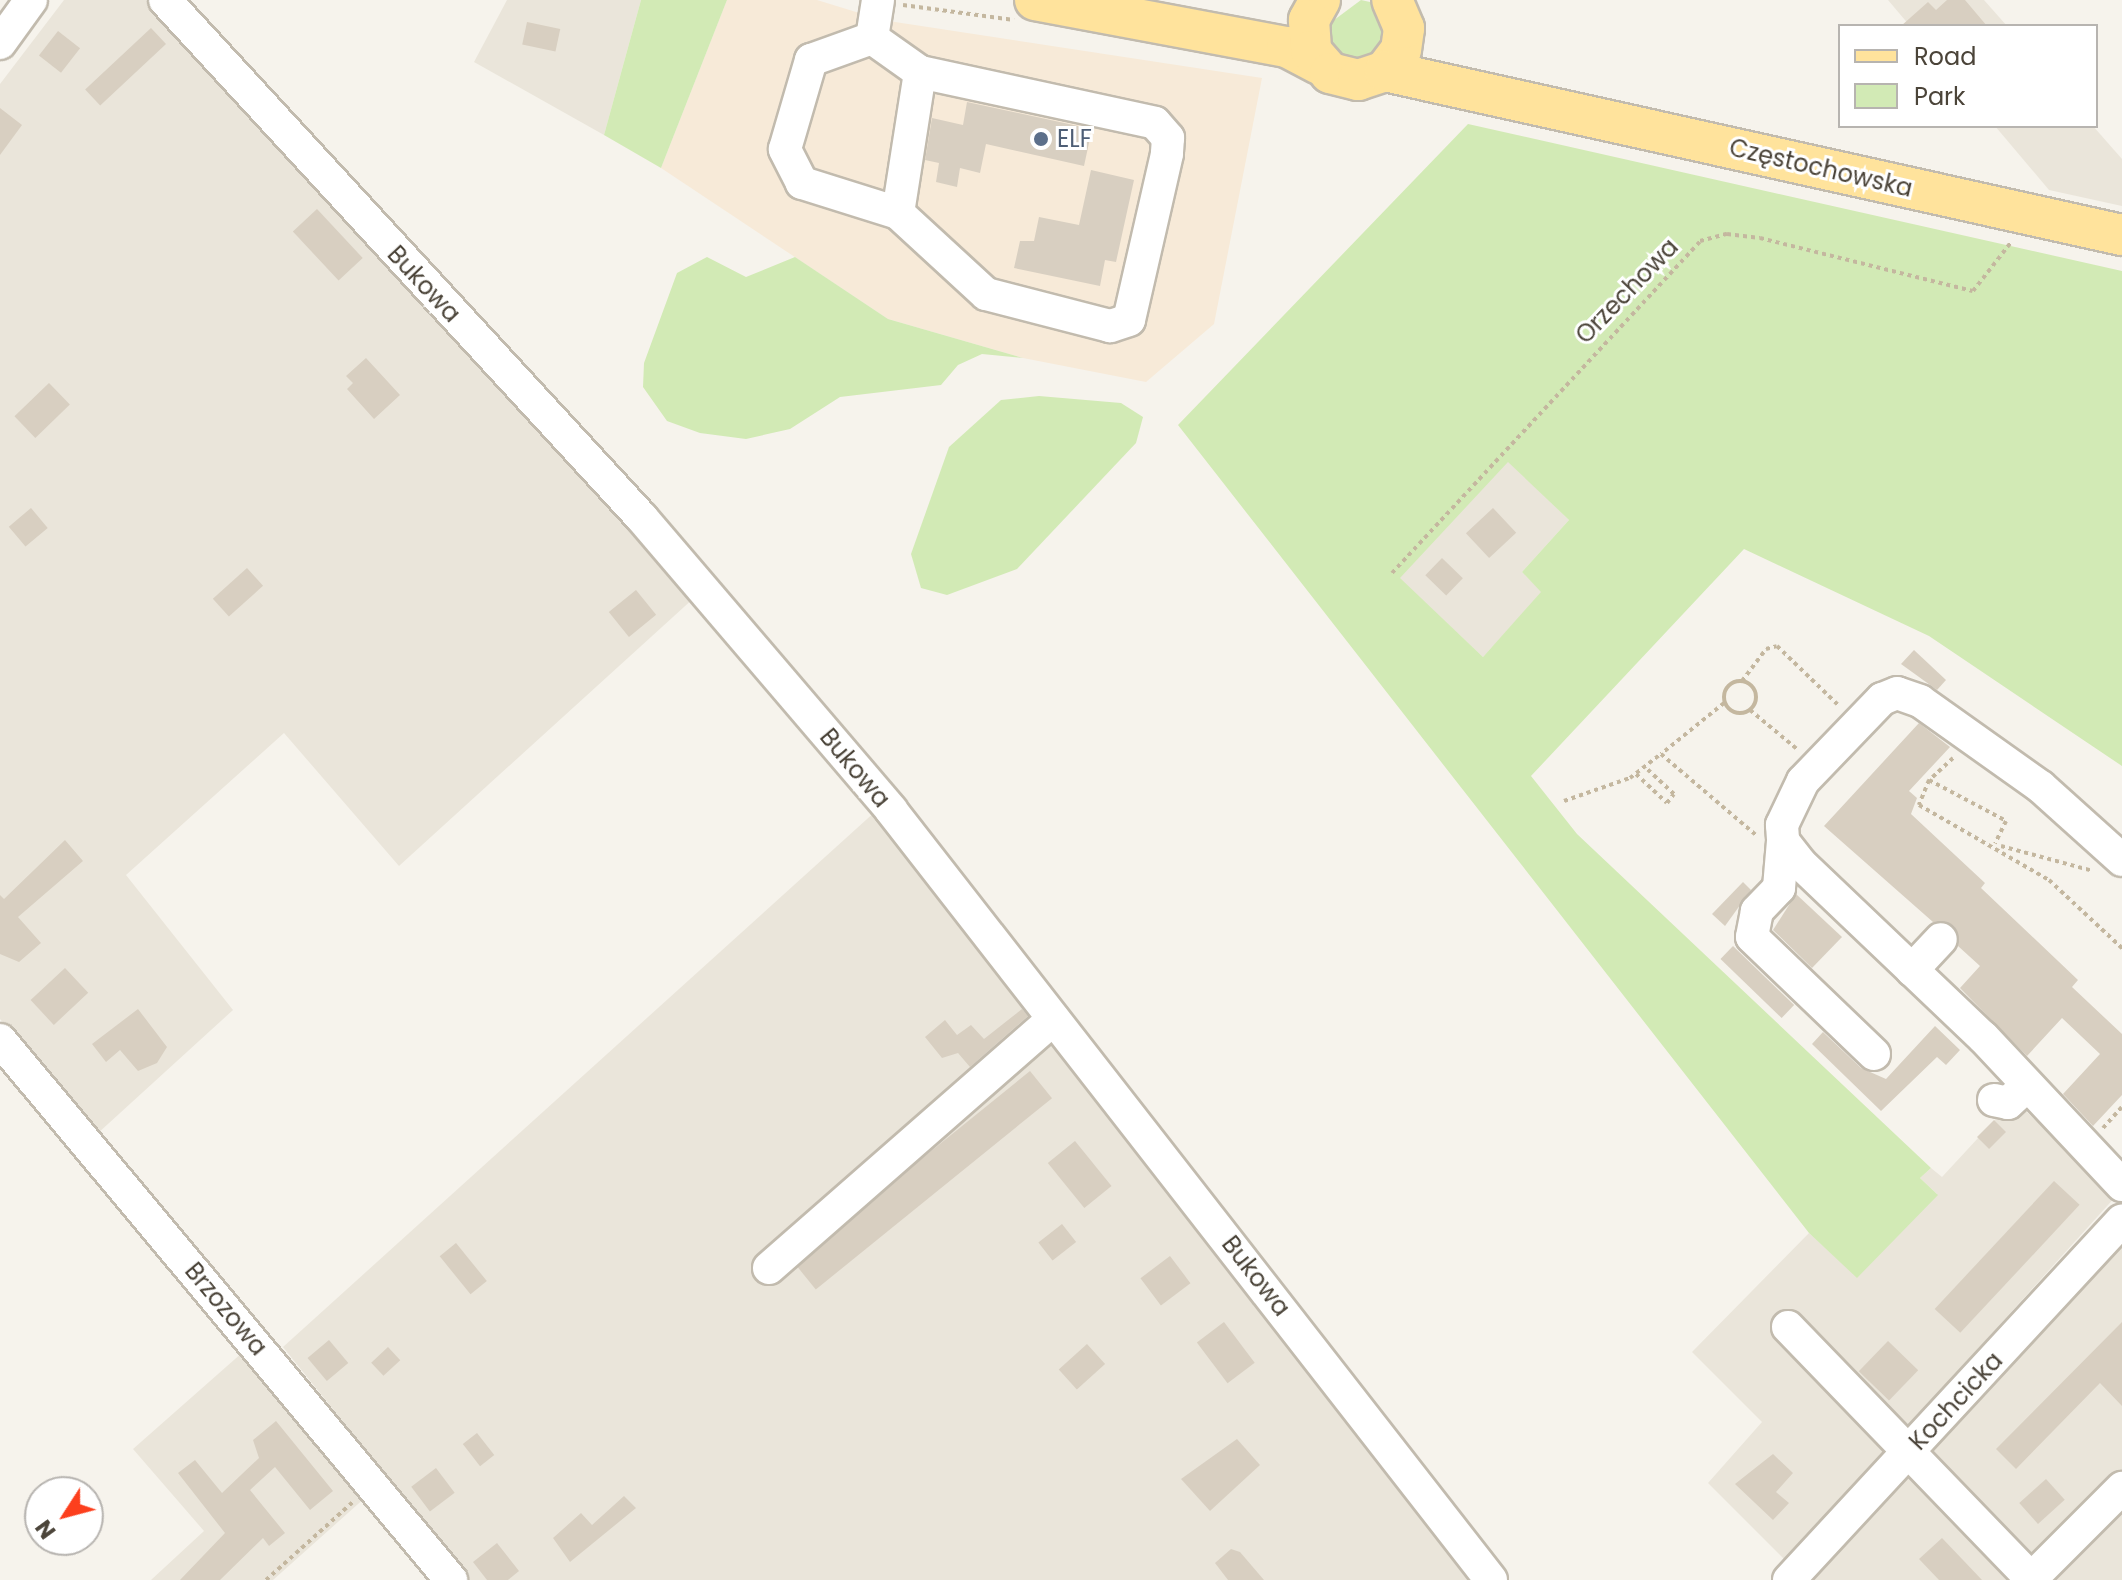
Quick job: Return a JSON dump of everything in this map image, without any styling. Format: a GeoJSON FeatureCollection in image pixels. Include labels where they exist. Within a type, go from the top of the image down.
{"type":"FeatureCollection","features":[{"type":"Feature","properties":{"kind":"main road"},"geometry":{"type":"LineString","coordinates":[[1035,0],[1194,34],[1287,47],[1344,79],[1394,55],[1392,0]]}},
{"type":"Feature","properties":{"kind":"main road"},"geometry":{"type":"LineString","coordinates":[[1194,34],[1266,24],[1318,3]]}},
{"type":"Feature","properties":{"kind":"main road"},"geometry":{"type":"LineString","coordinates":[[1318,3],[1308,36],[1319,64]]}},
{"type":"Feature","properties":{"kind":"main road","name":"Częstochowska"},"geometry":{"type":"LineString","coordinates":[[1394,55],[1449,72],[1519,103],[2122,235]]}},
{"type":"Feature","properties":{"kind":"street"},"geometry":{"type":"LineString","coordinates":[[0,43],[31,0]]}},
{"type":"Feature","properties":{"kind":"street","name":"Bukowa"},"geometry":{"type":"LineString","coordinates":[[165,0],[642,518],[891,810],[1491,1580]]}},
{"type":"Feature","properties":{"kind":"street"},"geometry":{"type":"LineString","coordinates":[[872,38],[878,0]]}},
{"type":"Feature","properties":{"kind":"street"},"geometry":{"type":"LineString","coordinates":[[872,38],[920,72],[1138,114],[1168,138],[1134,310],[1121,326],[977,290],[898,213],[802,183],[785,149],[811,60],[872,38]]}},
{"type":"Feature","properties":{"kind":"street"},"geometry":{"type":"LineString","coordinates":[[898,213],[920,72]]}},
{"type":"Feature","properties":{"kind":"street"},"geometry":{"type":"LineString","coordinates":[[1779,888],[1790,800],[1857,724],[1897,693],[1968,736],[2041,787],[2114,866]]}},
{"type":"Feature","properties":{"kind":"street"},"geometry":{"type":"LineString","coordinates":[[1783,840],[1810,873],[1912,970],[2122,1185]]}},
{"type":"Feature","properties":{"kind":"street"},"geometry":{"type":"LineString","coordinates":[[1810,873],[1779,888],[1753,920],[1755,943],[1874,1054]]}},
{"type":"Feature","properties":{"kind":"street"},"geometry":{"type":"LineString","coordinates":[[1912,970],[1941,939]]}},
{"type":"Feature","properties":{"kind":"street"},"geometry":{"type":"LineString","coordinates":[[769,1268],[1053,1019]]}},
{"type":"Feature","properties":{"kind":"street","name":"Brzozowa"},"geometry":{"type":"LineString","coordinates":[[0,1040],[451,1580]]}},
{"type":"Feature","properties":{"kind":"street"},"geometry":{"type":"LineString","coordinates":[[1994,1100],[2008,1103],[2027,1085]]}},
{"type":"Feature","properties":{"kind":"street","name":"Kochcicka"},"geometry":{"type":"LineString","coordinates":[[1789,1580],[2122,1221]]}},
{"type":"Feature","properties":{"kind":"street"},"geometry":{"type":"LineString","coordinates":[[1788,1327],[1911,1451],[2032,1580],[2122,1488]]}},
{"type":"Feature","properties":{"kind":"path","name":"Orzechowa"},"geometry":{"type":"LineString","coordinates":[[1392,573],[1700,241],[1727,234],[1760,238],[1973,291],[2008,250],[2019,213]]}},
{"type":"Feature","properties":{"kind":"path"},"geometry":{"type":"LineString","coordinates":[[1564,801],[1636,774],[1724,703],[1727,686],[1742,681],[1766,649],[1777,646],[1857,724]]}},
{"type":"Feature","properties":{"kind":"path"},"geometry":{"type":"LineString","coordinates":[[1742,681],[1755,691],[1750,710]]}},
{"type":"Feature","properties":{"kind":"path"},"geometry":{"type":"LineString","coordinates":[[1724,703],[1735,713],[1750,710]]}},
{"type":"Feature","properties":{"kind":"path"},"geometry":{"type":"LineString","coordinates":[[1750,710],[1817,766]]}},
{"type":"Feature","properties":{"kind":"path"},"geometry":{"type":"LineString","coordinates":[[1968,736],[1929,780],[1919,805],[1995,844],[2049,880],[2122,948]]}},
{"type":"Feature","properties":{"kind":"path"},"geometry":{"type":"LineString","coordinates":[[1661,754],[1733,821],[1761,838],[1783,840]]}},
{"type":"Feature","properties":{"kind":"path"},"geometry":{"type":"LineString","coordinates":[[1636,774],[1667,803],[1674,794],[1645,766]]}},
{"type":"Feature","properties":{"kind":"path"},"geometry":{"type":"LineString","coordinates":[[1929,780],[2006,821],[1995,844]]}},
{"type":"Feature","properties":{"kind":"path"},"geometry":{"type":"LineString","coordinates":[[1995,844],[2114,866]]}},
{"type":"Feature","properties":{"kind":"path"},"geometry":{"type":"LineString","coordinates":[[266,1580],[373,1485]]}},
{"type":"Feature","properties":{"kind":"shaded area"},"geometry":{"type":"Polygon","coordinates":[[[64,0],[146,0],[695,597],[399,866],[284,733],[126,875],[233,1010],[97,1134],[0,1019],[0,84],[64,0]]]}},
{"type":"Feature","properties":{"kind":"shaded area"},"geometry":{"type":"Polygon","coordinates":[[[507,0],[641,0],[604,135],[474,62],[507,0]]]}},
{"type":"Feature","properties":{"kind":"shaded area"},"geometry":{"type":"Polygon","coordinates":[[[727,0],[817,0],[882,20],[1262,78],[1214,324],[1146,382],[1023,358],[888,319],[661,168],[727,0]]]}},
{"type":"Feature","properties":{"kind":"shaded area"},"geometry":{"type":"Polygon","coordinates":[[[1888,0],[1984,0],[2005,24],[1908,24],[1888,0]]]}},
{"type":"Feature","properties":{"kind":"shaded area"},"geometry":{"type":"Polygon","coordinates":[[[1997,128],[2095,128],[2122,159],[2122,206],[2049,190],[1997,128]]]}},
{"type":"Feature","properties":{"kind":"shaded area"},"geometry":{"type":"Polygon","coordinates":[[[1508,461],[1569,520],[1522,572],[1542,592],[1483,657],[1399,578],[1508,461]]]}},
{"type":"Feature","properties":{"kind":"shaded area"},"geometry":{"type":"Polygon","coordinates":[[[877,810],[1473,1580],[470,1580],[283,1347],[877,810]]]}},
{"type":"Feature","properties":{"kind":"shaded area"},"geometry":{"type":"Polygon","coordinates":[[[2019,1105],[2117,1195],[1786,1561],[1708,1483],[1762,1422],[1692,1352],[1809,1233],[1857,1277],[1937,1194],[1920,1178],[1931,1168],[1942,1177],[2004,1110],[2019,1105]]]}},
{"type":"Feature","properties":{"kind":"shaded area"},"geometry":{"type":"Polygon","coordinates":[[[2122,1245],[2122,1580],[1809,1580],[1808,1579],[2122,1245]]]}},
{"type":"Feature","properties":{"kind":"shaded area"},"geometry":{"type":"Polygon","coordinates":[[[243,1352],[367,1496],[273,1580],[151,1580],[204,1531],[133,1449],[243,1352]]]}},
{"type":"Feature","properties":{"kind":"green space"},"geometry":{"type":"Polygon","coordinates":[[[641,0],[727,0],[661,168],[604,135],[641,0]]]}},
{"type":"Feature","properties":{"kind":"green space"},"geometry":{"type":"Polygon","coordinates":[[[1361,0],[1370,2],[1389,36],[1376,60],[1338,62],[1322,29],[1361,0]]]}},
{"type":"Feature","properties":{"kind":"green space"},"geometry":{"type":"Polygon","coordinates":[[[1468,124],[2122,271],[2122,766],[1929,636],[1744,549],[1531,776],[1577,834],[1931,1168],[1920,1178],[1938,1195],[1857,1278],[1809,1233],[1178,425],[1468,124]],[[1508,462],[1400,578],[1483,657],[1541,592],[1522,572],[1569,520],[1508,462]]]}},
{"type":"Feature","properties":{"kind":"green space"},"geometry":{"type":"Polygon","coordinates":[[[707,257],[746,277],[795,257],[888,319],[1023,358],[982,354],[958,365],[941,385],[840,397],[790,429],[746,439],[700,433],[667,421],[643,387],[644,363],[677,273],[707,257]]]}},
{"type":"Feature","properties":{"kind":"green space"},"geometry":{"type":"Polygon","coordinates":[[[1039,396],[1121,403],[1143,417],[1136,443],[1017,569],[947,595],[921,588],[911,554],[949,447],[1001,400],[1039,396]]]}},
{"type":"Feature","properties":{"kind":"building"},"geometry":{"type":"Polygon","coordinates":[[[1947,0],[1965,0],[1985,24],[1903,24],[1928,2],[1936,10],[1947,0]]]}},
{"type":"Feature","properties":{"kind":"building"},"geometry":{"type":"Polygon","coordinates":[[[527,22],[560,29],[555,52],[522,44],[527,22]]]}},
{"type":"Feature","properties":{"kind":"building"},"geometry":{"type":"Polygon","coordinates":[[[151,28],[166,44],[100,105],[85,89],[151,28]]]}},
{"type":"Feature","properties":{"kind":"building"},"geometry":{"type":"Polygon","coordinates":[[[58,31],[80,48],[61,73],[39,55],[58,31]]]}},
{"type":"Feature","properties":{"kind":"building","name":"ELF"},"geometry":{"type":"Polygon","coordinates":[[[967,102],[1092,129],[1084,166],[986,144],[980,173],[960,168],[957,187],[936,182],[939,163],[925,160],[932,118],[963,125],[967,102]]]}},
{"type":"Feature","properties":{"kind":"building"},"geometry":{"type":"Polygon","coordinates":[[[0,108],[22,125],[0,155],[0,108]]]}},
{"type":"Feature","properties":{"kind":"building"},"geometry":{"type":"Polygon","coordinates":[[[1091,170],[1134,180],[1116,262],[1105,260],[1100,286],[1014,268],[1020,241],[1034,241],[1039,217],[1079,225],[1091,170]]]}},
{"type":"Feature","properties":{"kind":"building"},"geometry":{"type":"Polygon","coordinates":[[[317,209],[363,258],[339,281],[293,232],[317,209]]]}},
{"type":"Feature","properties":{"kind":"building"},"geometry":{"type":"Polygon","coordinates":[[[366,358],[400,395],[374,419],[347,389],[353,383],[346,376],[366,358]]]}},
{"type":"Feature","properties":{"kind":"building"},"geometry":{"type":"Polygon","coordinates":[[[49,383],[70,405],[35,438],[14,416],[49,383]]]}},
{"type":"Feature","properties":{"kind":"building"},"geometry":{"type":"Polygon","coordinates":[[[31,508],[48,528],[25,547],[9,527],[31,508]]]}},
{"type":"Feature","properties":{"kind":"building"},"geometry":{"type":"Polygon","coordinates":[[[1493,508],[1516,533],[1489,558],[1466,533],[1493,508]]]}},
{"type":"Feature","properties":{"kind":"building"},"geometry":{"type":"Polygon","coordinates":[[[1442,558],[1463,578],[1446,595],[1425,575],[1442,558]]]}},
{"type":"Feature","properties":{"kind":"building"},"geometry":{"type":"Polygon","coordinates":[[[247,568],[263,586],[229,617],[213,599],[247,568]]]}},
{"type":"Feature","properties":{"kind":"building"},"geometry":{"type":"Polygon","coordinates":[[[636,590],[656,615],[629,637],[609,612],[636,590]]]}},
{"type":"Feature","properties":{"kind":"building"},"geometry":{"type":"Polygon","coordinates":[[[1914,650],[1946,680],[1937,690],[1901,664],[1914,650]]]}},
{"type":"Feature","properties":{"kind":"building"},"geometry":{"type":"Polygon","coordinates":[[[1919,723],[1950,747],[1909,791],[1917,798],[1911,814],[1985,883],[1981,888],[2078,980],[2072,987],[2122,1034],[2122,1095],[2093,1126],[2063,1094],[2100,1054],[2062,1018],[2027,1056],[1960,988],[1980,966],[1958,946],[1954,926],[1933,922],[1824,826],[1919,723]]]}},
{"type":"Feature","properties":{"kind":"building"},"geometry":{"type":"Polygon","coordinates":[[[65,840],[83,861],[18,917],[41,943],[19,962],[0,954],[0,895],[4,899],[65,840]]]}},
{"type":"Feature","properties":{"kind":"building"},"geometry":{"type":"Polygon","coordinates":[[[1743,882],[1751,890],[1725,926],[1712,914],[1743,882]]]}},
{"type":"Feature","properties":{"kind":"building"},"geometry":{"type":"Polygon","coordinates":[[[1796,894],[1842,937],[1812,968],[1773,930],[1796,894]]]}},
{"type":"Feature","properties":{"kind":"building"},"geometry":{"type":"Polygon","coordinates":[[[1733,946],[1794,1005],[1782,1018],[1720,959],[1733,946]]]}},
{"type":"Feature","properties":{"kind":"building"},"geometry":{"type":"Polygon","coordinates":[[[65,968],[88,993],[54,1025],[31,1000],[65,968]]]}},
{"type":"Feature","properties":{"kind":"building"},"geometry":{"type":"Polygon","coordinates":[[[138,1009],[167,1047],[157,1063],[138,1071],[120,1050],[106,1062],[92,1044],[138,1009]]]}},
{"type":"Feature","properties":{"kind":"building"},"geometry":{"type":"Polygon","coordinates":[[[1022,1009],[1028,1016],[970,1067],[958,1053],[942,1058],[925,1037],[945,1020],[957,1035],[971,1025],[984,1039],[1022,1009]]]}},
{"type":"Feature","properties":{"kind":"building"},"geometry":{"type":"Polygon","coordinates":[[[1935,1026],[1960,1050],[1946,1065],[1937,1057],[1881,1111],[1812,1044],[1823,1032],[1861,1068],[1886,1079],[1935,1026]]]}},
{"type":"Feature","properties":{"kind":"building"},"geometry":{"type":"Polygon","coordinates":[[[1030,1071],[1052,1098],[816,1290],[794,1262],[1030,1071]]]}},
{"type":"Feature","properties":{"kind":"building"},"geometry":{"type":"Polygon","coordinates":[[[1994,1120],[2006,1132],[1989,1149],[1977,1137],[1994,1120]]]}},
{"type":"Feature","properties":{"kind":"building"},"geometry":{"type":"Polygon","coordinates":[[[1075,1141],[1112,1186],[1084,1208],[1048,1163],[1075,1141]]]}},
{"type":"Feature","properties":{"kind":"building"},"geometry":{"type":"Polygon","coordinates":[[[2054,1181],[2080,1205],[1960,1333],[1935,1309],[2054,1181]]]}},
{"type":"Feature","properties":{"kind":"building"},"geometry":{"type":"Polygon","coordinates":[[[1062,1224],[1076,1242],[1053,1261],[1038,1242],[1062,1224]]]}},
{"type":"Feature","properties":{"kind":"building"},"geometry":{"type":"Polygon","coordinates":[[[456,1243],[487,1281],[471,1294],[440,1256],[456,1243]]]}},
{"type":"Feature","properties":{"kind":"building"},"geometry":{"type":"Polygon","coordinates":[[[1170,1256],[1190,1283],[1161,1305],[1140,1278],[1170,1256]]]}},
{"type":"Feature","properties":{"kind":"building"},"geometry":{"type":"Polygon","coordinates":[[[1224,1322],[1255,1363],[1228,1383],[1197,1342],[1224,1322]]]}},
{"type":"Feature","properties":{"kind":"building"},"geometry":{"type":"Polygon","coordinates":[[[2122,1322],[2122,1406],[2100,1383],[2016,1469],[1996,1449],[2122,1322]]]}},
{"type":"Feature","properties":{"kind":"building"},"geometry":{"type":"Polygon","coordinates":[[[329,1340],[348,1363],[327,1381],[308,1358],[329,1340]]]}},
{"type":"Feature","properties":{"kind":"building"},"geometry":{"type":"Polygon","coordinates":[[[1888,1341],[1918,1370],[1889,1400],[1859,1371],[1888,1341]]]}},
{"type":"Feature","properties":{"kind":"building"},"geometry":{"type":"Polygon","coordinates":[[[1087,1344],[1105,1364],[1077,1389],[1059,1369],[1087,1344]]]}},
{"type":"Feature","properties":{"kind":"building"},"geometry":{"type":"Polygon","coordinates":[[[388,1347],[400,1360],[383,1376],[371,1363],[388,1347]]]}},
{"type":"Feature","properties":{"kind":"building"},"geometry":{"type":"Polygon","coordinates":[[[276,1421],[333,1491],[310,1510],[275,1467],[250,1490],[285,1533],[269,1546],[263,1538],[220,1580],[180,1580],[225,1533],[178,1473],[195,1460],[222,1493],[259,1458],[253,1440],[276,1421]]]}},
{"type":"Feature","properties":{"kind":"building"},"geometry":{"type":"Polygon","coordinates":[[[477,1433],[494,1455],[480,1466],[463,1444],[477,1433]]]}},
{"type":"Feature","properties":{"kind":"building"},"geometry":{"type":"Polygon","coordinates":[[[1237,1439],[1260,1465],[1210,1511],[1181,1479],[1237,1439]]]}},
{"type":"Feature","properties":{"kind":"building"},"geometry":{"type":"Polygon","coordinates":[[[1773,1454],[1793,1473],[1776,1492],[1789,1503],[1773,1520],[1735,1484],[1773,1454]]]}},
{"type":"Feature","properties":{"kind":"building"},"geometry":{"type":"Polygon","coordinates":[[[436,1468],[455,1493],[430,1511],[411,1487],[436,1468]]]}},
{"type":"Feature","properties":{"kind":"building"},"geometry":{"type":"Polygon","coordinates":[[[2046,1479],[2065,1500],[2038,1524],[2019,1503],[2046,1479]]]}},
{"type":"Feature","properties":{"kind":"building"},"geometry":{"type":"Polygon","coordinates":[[[624,1496],[636,1508],[570,1562],[553,1538],[581,1513],[592,1525],[624,1496]]]}},
{"type":"Feature","properties":{"kind":"building"},"geometry":{"type":"Polygon","coordinates":[[[1942,1538],[1982,1580],[1939,1580],[1919,1559],[1942,1538]]]}},
{"type":"Feature","properties":{"kind":"building"},"geometry":{"type":"Polygon","coordinates":[[[497,1543],[519,1571],[508,1580],[487,1580],[473,1562],[497,1543]]]}},
{"type":"Feature","properties":{"kind":"building"},"geometry":{"type":"Polygon","coordinates":[[[1231,1549],[1240,1552],[1264,1580],[1228,1580],[1215,1563],[1231,1549]]]}},
{"type":"Feature","properties":{"kind":"place","name":"ELF"},"geometry":{"type":"Point","coordinates":[1041,139]}}]}
